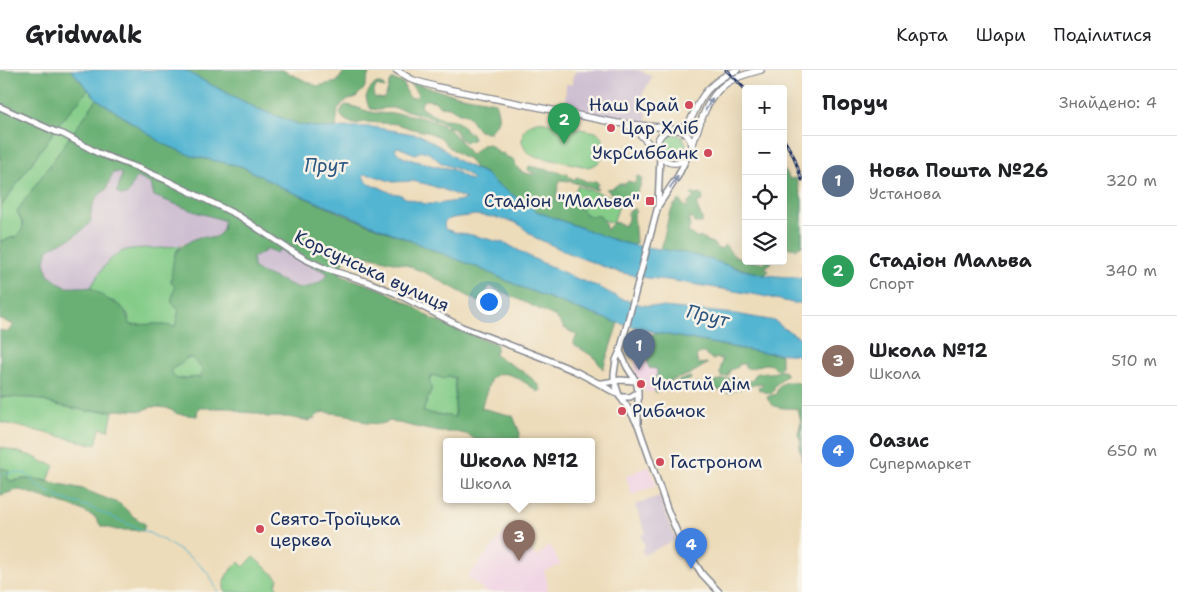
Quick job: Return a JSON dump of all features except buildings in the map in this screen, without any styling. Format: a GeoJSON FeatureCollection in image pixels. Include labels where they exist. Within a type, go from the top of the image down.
{"type":"FeatureCollection","features":[{"type":"Feature","properties":{"kind":"highway"},"geometry":{"type":"LineString","coordinates":[[396,70],[413,80],[437,87],[628,125],[659,126],[683,132],[690,142],[689,152]]}},
{"type":"Feature","properties":{"kind":"highway"},"geometry":{"type":"LineString","coordinates":[[659,155],[657,148],[658,139],[664,133],[687,125],[701,99],[713,85],[726,74],[737,70]]}},
{"type":"Feature","properties":{"kind":"highway"},"geometry":{"type":"LineString","coordinates":[[628,125],[668,162],[676,163],[683,161],[689,152],[706,108],[712,98],[732,80],[761,70]]}},
{"type":"Feature","properties":{"kind":"main road","name":"Корсунська вулиця"},"geometry":{"type":"LineString","coordinates":[[0,107],[63,134],[98,154],[159,177],[240,216],[290,250],[324,268],[395,293],[462,327],[546,359],[596,382],[619,396]]}},
{"type":"Feature","properties":{"kind":"main road"},"geometry":{"type":"LineString","coordinates":[[658,206],[678,176],[689,152]]}},
{"type":"Feature","properties":{"kind":"main road"},"geometry":{"type":"LineString","coordinates":[[659,155],[658,206],[616,360],[614,380],[619,396],[638,425],[680,539],[702,574],[719,592]]}},
{"type":"Feature","properties":{"kind":"main road"},"geometry":{"type":"LineString","coordinates":[[620,351],[636,381],[638,425]]}},
{"type":"Feature","properties":{"kind":"main road"},"geometry":{"type":"LineString","coordinates":[[596,382],[603,383],[614,380],[636,381]]}},
{"type":"Feature","properties":{"kind":"main road"},"geometry":{"type":"LineString","coordinates":[[619,396],[630,397],[637,393]]}},
{"type":"Feature","properties":{"kind":"shaded area"},"geometry":{"type":"Polygon","coordinates":[[[578,70],[639,70],[652,77],[642,95],[641,102],[646,107],[647,126],[565,113],[566,84],[572,84],[573,75],[578,70]]]}},
{"type":"Feature","properties":{"kind":"shaded area"},"geometry":{"type":"Polygon","coordinates":[[[119,172],[122,174],[121,179],[132,183],[137,177],[151,184],[178,204],[196,212],[224,220],[224,228],[218,235],[212,238],[202,236],[181,245],[112,258],[90,288],[65,287],[47,274],[45,261],[48,249],[75,236],[91,220],[89,213],[95,202],[101,193],[107,190],[113,173],[119,172]]]}},
{"type":"Feature","properties":{"kind":"shaded area"},"geometry":{"type":"Polygon","coordinates":[[[280,248],[292,257],[328,273],[326,277],[318,283],[299,288],[253,268],[253,257],[267,249],[280,248]]]}},
{"type":"Feature","properties":{"kind":"shaded area"},"geometry":{"type":"Polygon","coordinates":[[[635,357],[642,361],[647,359],[649,368],[657,369],[655,392],[643,391],[635,373],[635,357]]]}},
{"type":"Feature","properties":{"kind":"shaded area"},"geometry":{"type":"Polygon","coordinates":[[[649,466],[656,485],[632,495],[626,476],[649,466]]]}},
{"type":"Feature","properties":{"kind":"shaded area"},"geometry":{"type":"Polygon","coordinates":[[[659,496],[676,539],[644,555],[641,550],[645,547],[641,535],[646,533],[635,505],[659,496]]]}},
{"type":"Feature","properties":{"kind":"shaded area"},"geometry":{"type":"Polygon","coordinates":[[[508,528],[537,557],[549,545],[554,552],[560,565],[544,571],[548,592],[486,592],[467,577],[508,528]]]}},
{"type":"Feature","properties":{"kind":"green space"},"geometry":{"type":"Polygon","coordinates":[[[0,70],[71,70],[88,90],[62,120],[0,208],[0,70]]]}},
{"type":"Feature","properties":{"kind":"green space"},"geometry":{"type":"Polygon","coordinates":[[[185,70],[282,70],[317,86],[337,82],[345,70],[370,70],[364,89],[356,97],[344,102],[338,109],[336,127],[323,128],[300,125],[258,109],[185,70]]]}},
{"type":"Feature","properties":{"kind":"green space"},"geometry":{"type":"Polygon","coordinates":[[[393,79],[404,84],[410,98],[417,97],[418,94],[409,82],[495,102],[498,121],[489,133],[479,131],[471,119],[464,113],[459,113],[449,107],[440,106],[434,101],[424,100],[422,102],[421,108],[429,113],[439,118],[454,120],[462,125],[467,132],[472,133],[472,141],[465,142],[459,138],[454,128],[447,127],[446,124],[420,114],[396,108],[371,109],[366,97],[370,89],[376,83],[383,85],[385,88],[376,86],[373,94],[375,98],[383,99],[393,79]]]}},
{"type":"Feature","properties":{"kind":"green space"},"geometry":{"type":"Polygon","coordinates":[[[88,90],[97,99],[17,211],[23,224],[22,231],[15,237],[0,241],[0,208],[62,120],[88,90]]]}},
{"type":"Feature","properties":{"kind":"green space"},"geometry":{"type":"Polygon","coordinates":[[[97,99],[164,144],[192,156],[241,166],[285,189],[340,213],[479,268],[521,287],[618,323],[603,369],[594,357],[573,344],[577,335],[564,328],[556,317],[490,286],[479,302],[426,273],[406,265],[347,251],[340,275],[383,290],[413,306],[432,319],[454,329],[497,344],[495,355],[534,380],[541,390],[538,392],[520,379],[509,375],[499,374],[491,378],[481,408],[513,416],[520,433],[519,438],[473,438],[457,432],[441,432],[390,421],[381,424],[367,423],[349,415],[324,412],[309,421],[288,417],[267,417],[256,413],[240,412],[233,408],[198,408],[197,416],[178,414],[167,408],[159,407],[150,407],[143,411],[87,411],[56,405],[34,398],[0,397],[0,330],[7,332],[14,325],[0,319],[0,241],[15,237],[22,231],[23,224],[17,211],[97,99]],[[119,172],[113,173],[106,190],[99,195],[94,203],[91,221],[87,226],[71,238],[48,249],[45,261],[48,275],[64,286],[93,289],[122,307],[129,323],[132,325],[158,324],[175,327],[179,309],[171,302],[175,287],[171,282],[175,254],[181,247],[194,239],[202,237],[212,238],[218,235],[223,229],[223,220],[154,196],[151,184],[137,177],[128,193],[120,195],[117,192],[122,174],[119,172]],[[268,249],[253,257],[253,268],[299,288],[307,287],[323,280],[328,273],[292,257],[280,249],[277,253],[268,249]],[[187,358],[170,370],[176,379],[201,377],[202,369],[192,358],[187,358]],[[432,375],[429,382],[432,387],[423,412],[455,417],[455,378],[448,376],[445,379],[432,375]]]}},
{"type":"Feature","properties":{"kind":"green space"},"geometry":{"type":"Polygon","coordinates":[[[346,105],[376,113],[410,115],[438,123],[450,130],[471,155],[482,145],[489,144],[500,154],[503,153],[505,156],[513,159],[518,169],[525,173],[536,174],[528,170],[529,166],[567,174],[573,180],[577,177],[588,182],[596,181],[599,184],[595,186],[598,188],[597,190],[561,180],[556,200],[581,209],[589,215],[599,215],[605,223],[607,230],[614,223],[624,226],[628,220],[628,212],[635,208],[636,243],[632,245],[598,235],[538,212],[509,194],[486,174],[475,168],[468,158],[463,157],[449,147],[440,137],[398,124],[366,122],[353,124],[345,120],[340,113],[346,105]]]}},
{"type":"Feature","properties":{"kind":"green space"},"geometry":{"type":"Polygon","coordinates":[[[539,121],[596,132],[606,147],[600,162],[588,167],[533,156],[528,153],[522,142],[523,132],[529,125],[539,121]]]}},
{"type":"Feature","properties":{"kind":"green space"},"geometry":{"type":"Polygon","coordinates":[[[674,134],[683,137],[686,146],[683,155],[674,158],[665,155],[662,146],[665,137],[674,134]]]}},
{"type":"Feature","properties":{"kind":"green space"},"geometry":{"type":"Polygon","coordinates":[[[787,174],[791,179],[796,178],[802,200],[802,246],[796,249],[787,247],[787,174]]]}},
{"type":"Feature","properties":{"kind":"green space"},"geometry":{"type":"Polygon","coordinates":[[[640,176],[642,179],[640,187],[633,196],[628,198],[617,197],[606,189],[613,188],[618,184],[625,184],[628,181],[634,183],[636,182],[636,177],[640,176]]]}},
{"type":"Feature","properties":{"kind":"green space"},"geometry":{"type":"Polygon","coordinates":[[[577,186],[621,200],[613,223],[569,209],[577,186]]]}},
{"type":"Feature","properties":{"kind":"green space"},"geometry":{"type":"Polygon","coordinates":[[[693,193],[702,195],[703,200],[697,203],[702,223],[694,223],[692,218],[688,218],[690,225],[688,232],[698,239],[699,237],[714,244],[716,248],[721,249],[725,245],[734,256],[742,258],[742,265],[768,265],[765,267],[768,271],[765,275],[661,250],[669,215],[674,205],[680,200],[685,207],[689,206],[687,203],[694,198],[691,195],[693,193]]]}},
{"type":"Feature","properties":{"kind":"green space"},"geometry":{"type":"Polygon","coordinates":[[[181,245],[175,253],[175,287],[179,309],[175,327],[158,324],[132,325],[129,323],[128,314],[115,302],[105,299],[98,292],[90,288],[109,261],[122,251],[181,245]]]}},
{"type":"Feature","properties":{"kind":"green space"},"geometry":{"type":"Polygon","coordinates":[[[658,333],[781,355],[781,367],[778,370],[771,365],[764,364],[748,369],[745,368],[745,364],[739,364],[738,367],[730,370],[728,376],[721,377],[722,359],[717,358],[713,360],[704,353],[700,353],[696,357],[698,363],[707,364],[690,374],[664,383],[658,392],[655,392],[657,369],[649,368],[647,360],[642,361],[635,357],[636,355],[632,350],[641,346],[642,337],[658,333]]]}},
{"type":"Feature","properties":{"kind":"green space"},"geometry":{"type":"Polygon","coordinates":[[[187,358],[192,358],[202,369],[201,377],[176,379],[170,370],[187,358]]]}},
{"type":"Feature","properties":{"kind":"green space"},"geometry":{"type":"Polygon","coordinates":[[[783,371],[786,375],[774,387],[771,394],[759,390],[758,387],[763,385],[762,383],[730,393],[707,387],[664,389],[671,383],[690,377],[691,379],[681,384],[683,386],[699,383],[701,385],[713,384],[714,381],[733,378],[747,382],[753,380],[755,374],[783,371]]]}},
{"type":"Feature","properties":{"kind":"green space"},"geometry":{"type":"Polygon","coordinates":[[[432,375],[455,378],[455,417],[423,412],[432,387],[429,382],[432,375]]]}},
{"type":"Feature","properties":{"kind":"green space"},"geometry":{"type":"Polygon","coordinates":[[[785,382],[802,384],[802,461],[799,449],[801,441],[798,435],[801,423],[798,409],[776,406],[767,397],[776,394],[779,386],[785,382]]]}},
{"type":"Feature","properties":{"kind":"green space"},"geometry":{"type":"Polygon","coordinates":[[[0,397],[34,398],[56,405],[87,411],[113,411],[109,430],[100,428],[96,445],[0,422],[0,397]]]}},
{"type":"Feature","properties":{"kind":"green space"},"geometry":{"type":"Polygon","coordinates":[[[0,447],[32,456],[54,465],[48,481],[22,479],[13,481],[7,479],[6,469],[0,468],[0,447]]]}},
{"type":"Feature","properties":{"kind":"green space"},"geometry":{"type":"Polygon","coordinates":[[[0,468],[9,471],[7,479],[12,481],[37,479],[83,489],[120,504],[145,524],[143,531],[117,530],[101,526],[95,517],[79,509],[21,490],[0,495],[0,468]]]}},
{"type":"Feature","properties":{"kind":"green space"},"geometry":{"type":"Polygon","coordinates":[[[253,557],[278,578],[276,585],[279,592],[225,592],[224,582],[229,572],[239,562],[244,567],[253,557]]]}},
{"type":"Feature","properties":{"kind":"water","name":"Прут"},"geometry":{"type":"Polygon","coordinates":[[[71,70],[185,70],[258,109],[300,125],[323,128],[372,127],[420,135],[442,148],[460,162],[486,174],[495,183],[538,212],[632,245],[680,252],[765,275],[802,278],[802,303],[618,272],[573,255],[534,237],[514,222],[493,217],[475,215],[453,218],[444,223],[445,229],[507,244],[532,258],[599,287],[619,298],[642,305],[736,314],[775,321],[802,339],[802,355],[759,352],[658,333],[618,323],[573,307],[285,189],[241,166],[192,156],[164,144],[97,99],[71,70]],[[398,147],[395,149],[405,158],[447,168],[468,179],[473,179],[462,171],[440,162],[427,152],[423,151],[415,154],[398,147]],[[365,174],[363,176],[366,181],[373,186],[426,204],[466,199],[426,184],[412,181],[393,182],[365,174]]]}},
{"type":"Feature","properties":{"kind":"waterway"},"geometry":{"type":"LineString","coordinates":[[0,475],[15,472],[27,474],[39,487],[60,498],[89,507],[165,541],[194,560],[209,574],[218,592]]}},
{"type":"Feature","properties":{"kind":"railway"},"geometry":{"type":"LineString","coordinates":[[726,70],[742,86]]}},
{"type":"Feature","properties":{"kind":"railway"},"geometry":{"type":"LineString","coordinates":[[787,145],[794,157],[802,180]]}},
{"type":"Feature","properties":{"kind":"place","name":"Наш Край"},"geometry":{"type":"Point","coordinates":[689,105]}},
{"type":"Feature","properties":{"kind":"place","name":"Цар Хліб"},"geometry":{"type":"Point","coordinates":[611,128]}},
{"type":"Feature","properties":{"kind":"place","name":"Стадіон Мальва"},"geometry":{"type":"Point","coordinates":[564,144]}},
{"type":"Feature","properties":{"kind":"place","name":"УкрСиббанк"},"geometry":{"type":"Point","coordinates":[708,153]}},
{"type":"Feature","properties":{"kind":"place","name":"Стадіон \"Мальва\""},"geometry":{"type":"Point","coordinates":[650,201]}},
{"type":"Feature","properties":{"kind":"place","name":"Нова Пошта №26"},"geometry":{"type":"Point","coordinates":[639,370]}},
{"type":"Feature","properties":{"kind":"place","name":"Чистий дім"},"geometry":{"type":"Point","coordinates":[641,384]}},
{"type":"Feature","properties":{"kind":"place","name":"Рибачок"},"geometry":{"type":"Point","coordinates":[622,411]}},
{"type":"Feature","properties":{"kind":"place","name":"Гастроном"},"geometry":{"type":"Point","coordinates":[660,462]}},
{"type":"Feature","properties":{"kind":"place","name":"Свято-Троїцька церква"},"geometry":{"type":"Point","coordinates":[260,529]}},
{"type":"Feature","properties":{"kind":"place","name":"Школа №12"},"geometry":{"type":"Point","coordinates":[519,561]}},
{"type":"Feature","properties":{"kind":"place","name":"Оазис"},"geometry":{"type":"Point","coordinates":[691,569]}}]}
